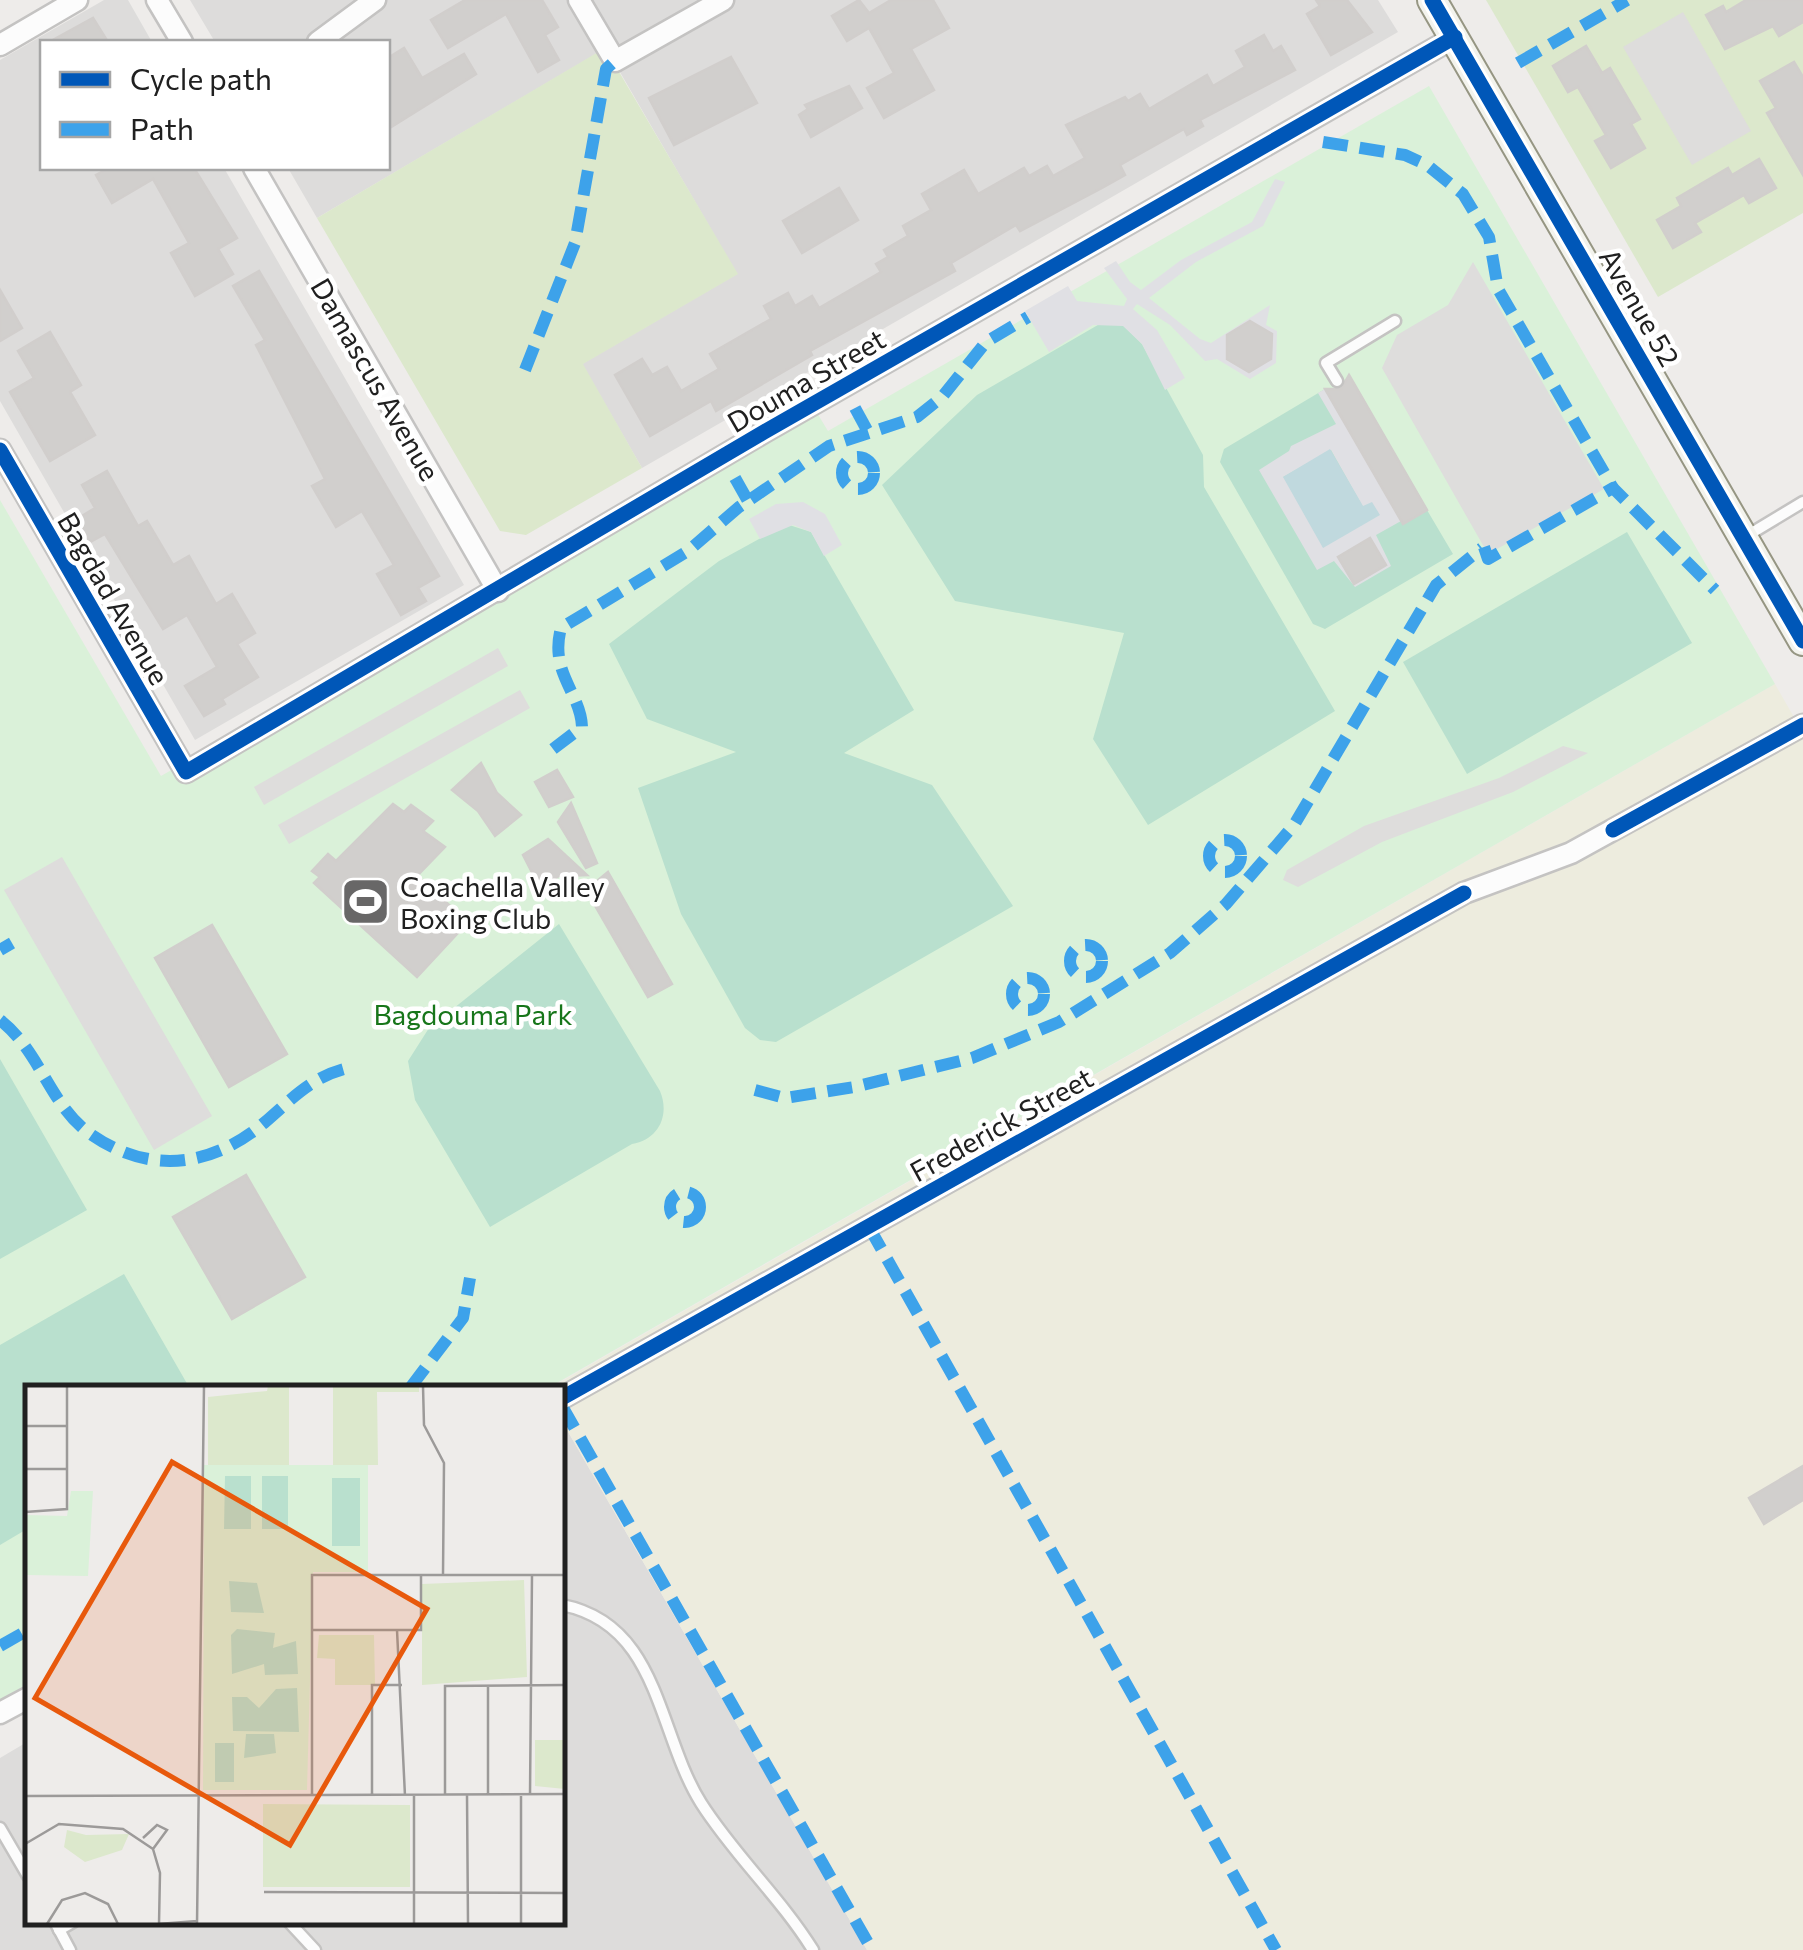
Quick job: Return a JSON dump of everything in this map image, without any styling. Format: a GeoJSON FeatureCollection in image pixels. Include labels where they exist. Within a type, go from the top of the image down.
{"type":"FeatureCollection","features":[{"type":"Feature","properties":{"kind":"main road","name":"Avenue 52"},"geometry":{"type":"LineString","coordinates":[[1432,0],[1803,640]]}},
{"type":"Feature","properties":{"kind":"street"},"geometry":{"type":"LineString","coordinates":[[0,45],[77,0]]}},
{"type":"Feature","properties":{"kind":"street"},"geometry":{"type":"LineString","coordinates":[[157,0],[181,40]]}},
{"type":"Feature","properties":{"kind":"street"},"geometry":{"type":"LineString","coordinates":[[321,40],[375,0]]}},
{"type":"Feature","properties":{"kind":"street"},"geometry":{"type":"LineString","coordinates":[[579,0],[614,61],[723,0]]}},
{"type":"Feature","properties":{"kind":"street","name":"Douma Street"},"geometry":{"type":"LineString","coordinates":[[186,772],[764,432],[1455,37]]}},
{"type":"Feature","properties":{"kind":"street","name":"Damascus Avenue"},"geometry":{"type":"LineString","coordinates":[[255,170],[498,591]]}},
{"type":"Feature","properties":{"kind":"street","name":"Bagdad Avenue"},"geometry":{"type":"LineString","coordinates":[[0,450],[186,772]]}},
{"type":"Feature","properties":{"kind":"street","name":"Frederick Street"},"geometry":{"type":"LineString","coordinates":[[565,1396],[1464,893],[1571,853],[1803,724]]}},
{"type":"Feature","properties":{"kind":"street"},"geometry":{"type":"LineString","coordinates":[[0,1713],[25,1700]]}},
{"type":"Feature","properties":{"kind":"lane"},"geometry":{"type":"LineString","coordinates":[[1337,382],[1326,362],[1395,321]]}},
{"type":"Feature","properties":{"kind":"lane"},"geometry":{"type":"LineString","coordinates":[[1744,538],[1803,502]]}},
{"type":"Feature","properties":{"kind":"lane"},"geometry":{"type":"LineString","coordinates":[[565,1606],[584,1610],[614,1626],[634,1652],[650,1678],[683,1770],[702,1804],[789,1912],[813,1950]]}},
{"type":"Feature","properties":{"kind":"lane"},"geometry":{"type":"LineString","coordinates":[[0,1828],[25,1871]]}},
{"type":"Feature","properties":{"kind":"lane"},"geometry":{"type":"LineString","coordinates":[[293,1925],[315,1950]]}},
{"type":"Feature","properties":{"kind":"lane"},"geometry":{"type":"LineString","coordinates":[[57,1926],[70,1950]]}},
{"type":"Feature","properties":{"kind":"shaded area"},"geometry":{"type":"Polygon","coordinates":[[[104,0],[128,0],[151,40],[40,40],[40,170],[225,170],[464,585],[195,740],[0,401],[0,60],[104,0]]]}},
{"type":"Feature","properties":{"kind":"shaded area"},"geometry":{"type":"Polygon","coordinates":[[[190,0],[1378,0],[1398,32],[642,468],[582,364],[737,274],[606,48],[317,218],[289,170],[390,170],[390,40],[214,40],[190,0]]]}},
{"type":"Feature","properties":{"kind":"shaded area"},"geometry":{"type":"Polygon","coordinates":[[[1683,12],[1751,131],[1692,165],[1623,47],[1683,12]]]}},
{"type":"Feature","properties":{"kind":"shaded area"},"geometry":{"type":"Polygon","coordinates":[[[1275,179],[1285,182],[1263,226],[1196,262],[1149,298],[1200,339],[1211,343],[1270,305],[1266,325],[1277,331],[1276,363],[1250,379],[1217,359],[1205,361],[1170,325],[1137,304],[1133,309],[1157,330],[1185,378],[1165,390],[1142,344],[1123,326],[1093,325],[1049,352],[1025,311],[1068,286],[1077,301],[1124,306],[1127,299],[1104,268],[1116,261],[1130,282],[1141,290],[1181,260],[1252,222],[1275,179]]]}},
{"type":"Feature","properties":{"kind":"shaded area"},"geometry":{"type":"Polygon","coordinates":[[[1473,262],[1604,489],[1488,554],[1382,368],[1397,335],[1448,305],[1473,262]]]}},
{"type":"Feature","properties":{"kind":"shaded area"},"geometry":{"type":"Polygon","coordinates":[[[1325,389],[1401,521],[1376,535],[1391,566],[1355,587],[1334,561],[1317,570],[1259,470],[1291,446],[1336,424],[1318,393],[1325,389]],[[1331,450],[1283,477],[1363,507],[1331,450]]]}},
{"type":"Feature","properties":{"kind":"shaded area"},"geometry":{"type":"Polygon","coordinates":[[[803,502],[825,514],[842,545],[824,556],[811,532],[793,525],[760,539],[749,519],[776,504],[803,502]]]}},
{"type":"Feature","properties":{"kind":"shaded area"},"geometry":{"type":"Polygon","coordinates":[[[498,648],[508,666],[264,805],[254,787],[498,648]]]}},
{"type":"Feature","properties":{"kind":"shaded area"},"geometry":{"type":"Polygon","coordinates":[[[1775,684],[1803,733],[1803,1950],[867,1950],[565,1426],[565,1385],[555,1385],[1775,684]]]}},
{"type":"Feature","properties":{"kind":"shaded area"},"geometry":{"type":"Polygon","coordinates":[[[520,690],[530,708],[289,844],[278,825],[520,690]]]}},
{"type":"Feature","properties":{"kind":"shaded area"},"geometry":{"type":"Polygon","coordinates":[[[1563,746],[1588,753],[1513,792],[1382,842],[1298,887],[1283,880],[1287,870],[1364,826],[1499,778],[1563,746]]]}},
{"type":"Feature","properties":{"kind":"shaded area"},"geometry":{"type":"Polygon","coordinates":[[[62,857],[212,1116],[154,1150],[4,890],[62,857]]]}},
{"type":"Feature","properties":{"kind":"shaded area"},"geometry":{"type":"Polygon","coordinates":[[[565,1431],[867,1950],[0,1950],[0,1758],[25,1743],[25,1925],[565,1925],[565,1431]]]}},
{"type":"Feature","properties":{"kind":"green space"},"geometry":{"type":"Polygon","coordinates":[[[1486,0],[1803,0],[1803,213],[1658,297],[1486,0]]]}},
{"type":"Feature","properties":{"kind":"green space"},"geometry":{"type":"Polygon","coordinates":[[[605,48],[738,274],[583,364],[642,468],[526,535],[500,531],[317,218],[605,48]]]}},
{"type":"Feature","properties":{"kind":"green space","name":"Bagdouma Park"},"geometry":{"type":"Polygon","coordinates":[[[1429,86],[1775,684],[553,1385],[25,1385],[25,1689],[0,1703],[0,500],[161,776],[811,403],[828,431],[1429,86]]]}},
{"type":"Feature","properties":{"kind":"green space"},"geometry":{"type":"Polygon","coordinates":[[[1103,322],[1123,325],[1142,344],[1203,455],[1204,487],[1335,711],[1148,825],[1093,739],[1124,633],[955,601],[882,485],[977,395],[1103,322]]]}},
{"type":"Feature","properties":{"kind":"green space"},"geometry":{"type":"Polygon","coordinates":[[[1325,389],[1403,523],[1427,510],[1453,554],[1325,629],[1313,624],[1220,462],[1224,449],[1325,389]]]}},
{"type":"Feature","properties":{"kind":"green space"},"geometry":{"type":"Polygon","coordinates":[[[786,524],[811,532],[914,710],[844,753],[932,785],[1013,906],[776,1042],[760,1040],[745,1028],[681,914],[638,788],[736,752],[647,719],[609,644],[719,561],[786,524]]]}},
{"type":"Feature","properties":{"kind":"green space"},"geometry":{"type":"Polygon","coordinates":[[[1627,532],[1692,643],[1467,774],[1403,662],[1627,532]]]}},
{"type":"Feature","properties":{"kind":"green space"},"geometry":{"type":"Polygon","coordinates":[[[559,924],[660,1091],[663,1117],[649,1137],[490,1227],[415,1100],[408,1061],[429,1028],[559,924]]]}},
{"type":"Feature","properties":{"kind":"green space"},"geometry":{"type":"Polygon","coordinates":[[[0,1059],[87,1210],[0,1259],[0,1059]]]}},
{"type":"Feature","properties":{"kind":"green space"},"geometry":{"type":"Polygon","coordinates":[[[124,1274],[188,1385],[25,1385],[25,1530],[0,1545],[0,1345],[124,1274]]]}},
{"type":"Feature","properties":{"kind":"water"},"geometry":{"type":"Polygon","coordinates":[[[1330,449],[1363,506],[1372,502],[1380,515],[1323,548],[1283,477],[1330,449]]]}},
{"type":"Feature","properties":{"kind":"building"},"geometry":{"type":"Polygon","coordinates":[[[465,0],[542,0],[558,27],[545,35],[559,60],[538,72],[506,14],[448,48],[431,20],[465,0]]]}},
{"type":"Feature","properties":{"kind":"building"},"geometry":{"type":"Polygon","coordinates":[[[859,0],[869,13],[891,0],[933,0],[949,28],[911,49],[934,90],[884,118],[867,88],[894,73],[869,28],[847,41],[832,16],[859,0]]]}},
{"type":"Feature","properties":{"kind":"building"},"geometry":{"type":"Polygon","coordinates":[[[1316,0],[1347,0],[1372,32],[1331,55],[1307,14],[1320,6],[1316,0]]]}},
{"type":"Feature","properties":{"kind":"building"},"geometry":{"type":"Polygon","coordinates":[[[1746,0],[1803,0],[1803,22],[1779,36],[1773,26],[1725,49],[1706,15],[1723,6],[1726,12],[1746,0]]]}},
{"type":"Feature","properties":{"kind":"building"},"geometry":{"type":"Polygon","coordinates":[[[93,18],[107,40],[53,40],[93,18]]]}},
{"type":"Feature","properties":{"kind":"building"},"geometry":{"type":"Polygon","coordinates":[[[1264,35],[1273,51],[1281,46],[1295,70],[1200,120],[1203,126],[1187,135],[1184,129],[1120,165],[1125,175],[1102,188],[1020,231],[1016,225],[951,263],[955,271],[810,351],[812,355],[716,411],[711,401],[650,436],[615,375],[642,359],[652,375],[667,367],[681,391],[719,369],[710,354],[771,319],[764,306],[788,293],[795,306],[812,296],[819,308],[881,272],[876,264],[888,257],[884,250],[908,236],[903,226],[931,210],[922,194],[964,170],[978,194],[1024,168],[1029,176],[1047,166],[1053,176],[1085,158],[1066,125],[1125,97],[1128,101],[1140,94],[1149,109],[1207,75],[1213,86],[1245,67],[1236,51],[1264,35]]]}},
{"type":"Feature","properties":{"kind":"building"},"geometry":{"type":"Polygon","coordinates":[[[1586,46],[1602,73],[1610,68],[1640,119],[1631,124],[1645,148],[1611,168],[1595,141],[1606,135],[1578,87],[1568,92],[1553,66],[1586,46]]]}},
{"type":"Feature","properties":{"kind":"building"},"geometry":{"type":"Polygon","coordinates":[[[404,48],[422,78],[464,54],[476,74],[390,128],[390,57],[404,48]]]}},
{"type":"Feature","properties":{"kind":"building"},"geometry":{"type":"Polygon","coordinates":[[[731,57],[757,103],[674,145],[649,98],[731,57]]]}},
{"type":"Feature","properties":{"kind":"building"},"geometry":{"type":"Polygon","coordinates":[[[1794,62],[1803,77],[1803,175],[1767,113],[1776,108],[1760,81],[1794,62]]]}},
{"type":"Feature","properties":{"kind":"building"},"geometry":{"type":"Polygon","coordinates":[[[849,86],[862,108],[811,137],[799,115],[808,109],[805,105],[849,86]]]}},
{"type":"Feature","properties":{"kind":"building"},"geometry":{"type":"Polygon","coordinates":[[[1759,159],[1776,188],[1749,203],[1744,195],[1695,223],[1701,232],[1673,248],[1657,220],[1681,206],[1677,198],[1728,168],[1732,175],[1759,159]]]}},
{"type":"Feature","properties":{"kind":"building"},"geometry":{"type":"Polygon","coordinates":[[[105,170],[195,170],[237,238],[218,249],[233,274],[195,296],[171,253],[189,243],[153,179],[112,203],[96,175],[105,170]]]}},
{"type":"Feature","properties":{"kind":"building"},"geometry":{"type":"Polygon","coordinates":[[[839,188],[858,220],[802,253],[783,221],[839,188]]]}},
{"type":"Feature","properties":{"kind":"building"},"geometry":{"type":"Polygon","coordinates":[[[259,271],[439,576],[418,588],[426,601],[401,615],[377,574],[394,565],[362,511],[336,527],[312,486],[325,479],[256,345],[265,340],[233,286],[259,271]]]}},
{"type":"Feature","properties":{"kind":"building"},"geometry":{"type":"Polygon","coordinates":[[[0,290],[22,328],[0,341],[0,290]]]}},
{"type":"Feature","properties":{"kind":"building"},"geometry":{"type":"Polygon","coordinates":[[[1250,321],[1272,334],[1271,359],[1249,372],[1227,359],[1227,335],[1250,321]]]}},
{"type":"Feature","properties":{"kind":"building"},"geometry":{"type":"Polygon","coordinates":[[[50,332],[81,385],[70,392],[95,435],[50,461],[10,392],[34,378],[18,351],[50,332]]]}},
{"type":"Feature","properties":{"kind":"building"},"geometry":{"type":"Polygon","coordinates":[[[1349,375],[1427,510],[1403,524],[1325,389],[1341,389],[1349,375]]]}},
{"type":"Feature","properties":{"kind":"building"},"geometry":{"type":"Polygon","coordinates":[[[107,471],[138,526],[147,521],[173,565],[189,556],[216,604],[232,594],[255,633],[237,644],[258,677],[222,699],[225,704],[204,716],[185,686],[217,667],[187,615],[163,629],[105,534],[90,542],[77,519],[95,508],[82,485],[107,471]]]}},
{"type":"Feature","properties":{"kind":"building"},"geometry":{"type":"Polygon","coordinates":[[[1370,538],[1386,565],[1354,584],[1338,557],[1370,538]]]}},
{"type":"Feature","properties":{"kind":"building"},"geometry":{"type":"Polygon","coordinates":[[[481,763],[497,793],[521,815],[495,836],[478,811],[452,790],[481,763]]]}},
{"type":"Feature","properties":{"kind":"building"},"geometry":{"type":"Polygon","coordinates":[[[557,770],[573,797],[549,807],[535,782],[557,770]]]}},
{"type":"Feature","properties":{"kind":"building"},"geometry":{"type":"Polygon","coordinates":[[[571,803],[597,863],[586,868],[558,822],[571,803]]]}},
{"type":"Feature","properties":{"kind":"building","name":"Coachella Valley Boxing Club"},"geometry":{"type":"Polygon","coordinates":[[[393,804],[404,812],[411,805],[433,821],[423,831],[445,847],[417,876],[468,922],[417,977],[314,883],[320,877],[312,871],[328,854],[336,861],[393,804]]]}},
{"type":"Feature","properties":{"kind":"building"},"geometry":{"type":"Polygon","coordinates":[[[548,839],[587,875],[559,876],[540,888],[523,855],[548,839]]]}},
{"type":"Feature","properties":{"kind":"building"},"geometry":{"type":"Polygon","coordinates":[[[608,872],[672,984],[648,997],[586,890],[608,872]]]}},
{"type":"Feature","properties":{"kind":"building"},"geometry":{"type":"Polygon","coordinates":[[[212,925],[287,1054],[229,1087],[155,958],[212,925]]]}},
{"type":"Feature","properties":{"kind":"building"},"geometry":{"type":"Polygon","coordinates":[[[246,1175],[305,1277],[232,1319],[173,1217],[246,1175]]]}},
{"type":"Feature","properties":{"kind":"building"},"geometry":{"type":"Polygon","coordinates":[[[1803,1466],[1803,1500],[1764,1524],[1749,1498],[1803,1466]]]}},
{"type":"Feature","properties":{"kind":"marked path"},"geometry":{"type":"LineString","coordinates":[[1518,63],[1627,0]]}},
{"type":"Feature","properties":{"kind":"marked path"},"geometry":{"type":"LineString","coordinates":[[525,370],[575,243],[606,69],[615,61]]}},
{"type":"Feature","properties":{"kind":"marked path"},"geometry":{"type":"LineString","coordinates":[[1323,142],[1405,155],[1427,165],[1463,194],[1489,237],[1498,289],[1613,488]]}},
{"type":"Feature","properties":{"kind":"marked path"},"geometry":{"type":"LineString","coordinates":[[553,749],[582,727],[559,658],[561,628],[688,551],[739,507],[829,446],[917,417],[942,397],[986,342],[1028,317]]}},
{"type":"Feature","properties":{"kind":"marked path"},"geometry":{"type":"LineString","coordinates":[[855,408],[868,432]]}},
{"type":"Feature","properties":{"kind":"marked path"},"geometry":{"type":"LineString","coordinates":[[858,457],[869,462],[874,473],[869,484],[858,489],[847,484],[842,473],[847,462],[858,457]]}},
{"type":"Feature","properties":{"kind":"marked path"},"geometry":{"type":"LineString","coordinates":[[735,478],[748,501]]}},
{"type":"Feature","properties":{"kind":"marked path"},"geometry":{"type":"LineString","coordinates":[[1484,547],[1488,559],[1613,488],[1715,590]]}},
{"type":"Feature","properties":{"kind":"marked path"},"geometry":{"type":"LineString","coordinates":[[755,1090],[785,1098],[854,1087],[972,1058],[1059,1022],[1170,953],[1226,904],[1294,825],[1436,585],[1482,548]]}},
{"type":"Feature","properties":{"kind":"marked path"},"geometry":{"type":"LineString","coordinates":[[1225,840],[1236,845],[1241,856],[1236,867],[1225,872],[1214,867],[1209,856],[1214,845],[1225,840]]}},
{"type":"Feature","properties":{"kind":"marked path"},"geometry":{"type":"LineString","coordinates":[[0,950],[12,943]]}},
{"type":"Feature","properties":{"kind":"marked path"},"geometry":{"type":"LineString","coordinates":[[1086,945],[1097,950],[1102,961],[1097,972],[1086,977],[1075,972],[1070,961],[1075,950],[1086,945]]}},
{"type":"Feature","properties":{"kind":"marked path"},"geometry":{"type":"LineString","coordinates":[[1028,978],[1039,983],[1044,994],[1039,1005],[1028,1010],[1017,1005],[1012,994],[1017,983],[1028,978]]}},
{"type":"Feature","properties":{"kind":"marked path"},"geometry":{"type":"LineString","coordinates":[[0,1020],[25,1047],[64,1108],[89,1133],[111,1146],[156,1160],[178,1161],[222,1149],[264,1123],[315,1081],[353,1067]]}},
{"type":"Feature","properties":{"kind":"marked path"},"geometry":{"type":"LineString","coordinates":[[685,1192],[696,1196],[700,1207],[696,1218],[685,1222],[674,1218],[670,1207],[674,1196],[685,1192]]}},
{"type":"Feature","properties":{"kind":"marked path"},"geometry":{"type":"LineString","coordinates":[[869,1227],[1276,1950]]}},
{"type":"Feature","properties":{"kind":"marked path"},"geometry":{"type":"LineString","coordinates":[[412,1385],[463,1318],[470,1278]]}},
{"type":"Feature","properties":{"kind":"marked path"},"geometry":{"type":"LineString","coordinates":[[565,1411],[872,1950]]}},
{"type":"Feature","properties":{"kind":"marked path"},"geometry":{"type":"LineString","coordinates":[[0,1646],[25,1632]]}},
{"type":"Feature","properties":{"kind":"cycle path"},"geometry":{"type":"LineString","coordinates":[[1432,0],[1803,641]]}},
{"type":"Feature","properties":{"kind":"cycle path"},"geometry":{"type":"LineString","coordinates":[[0,450],[186,772],[764,432],[1455,37]]}},
{"type":"Feature","properties":{"kind":"cycle path"},"geometry":{"type":"LineString","coordinates":[[1613,830],[1803,725]]}},
{"type":"Feature","properties":{"kind":"cycle path"},"geometry":{"type":"LineString","coordinates":[[565,1396],[1464,893]]}},
{"type":"Feature","properties":{"kind":"place","name":"Coachella Valley Boxing Club"},"geometry":{"type":"Point","coordinates":[365,902]}}]}
